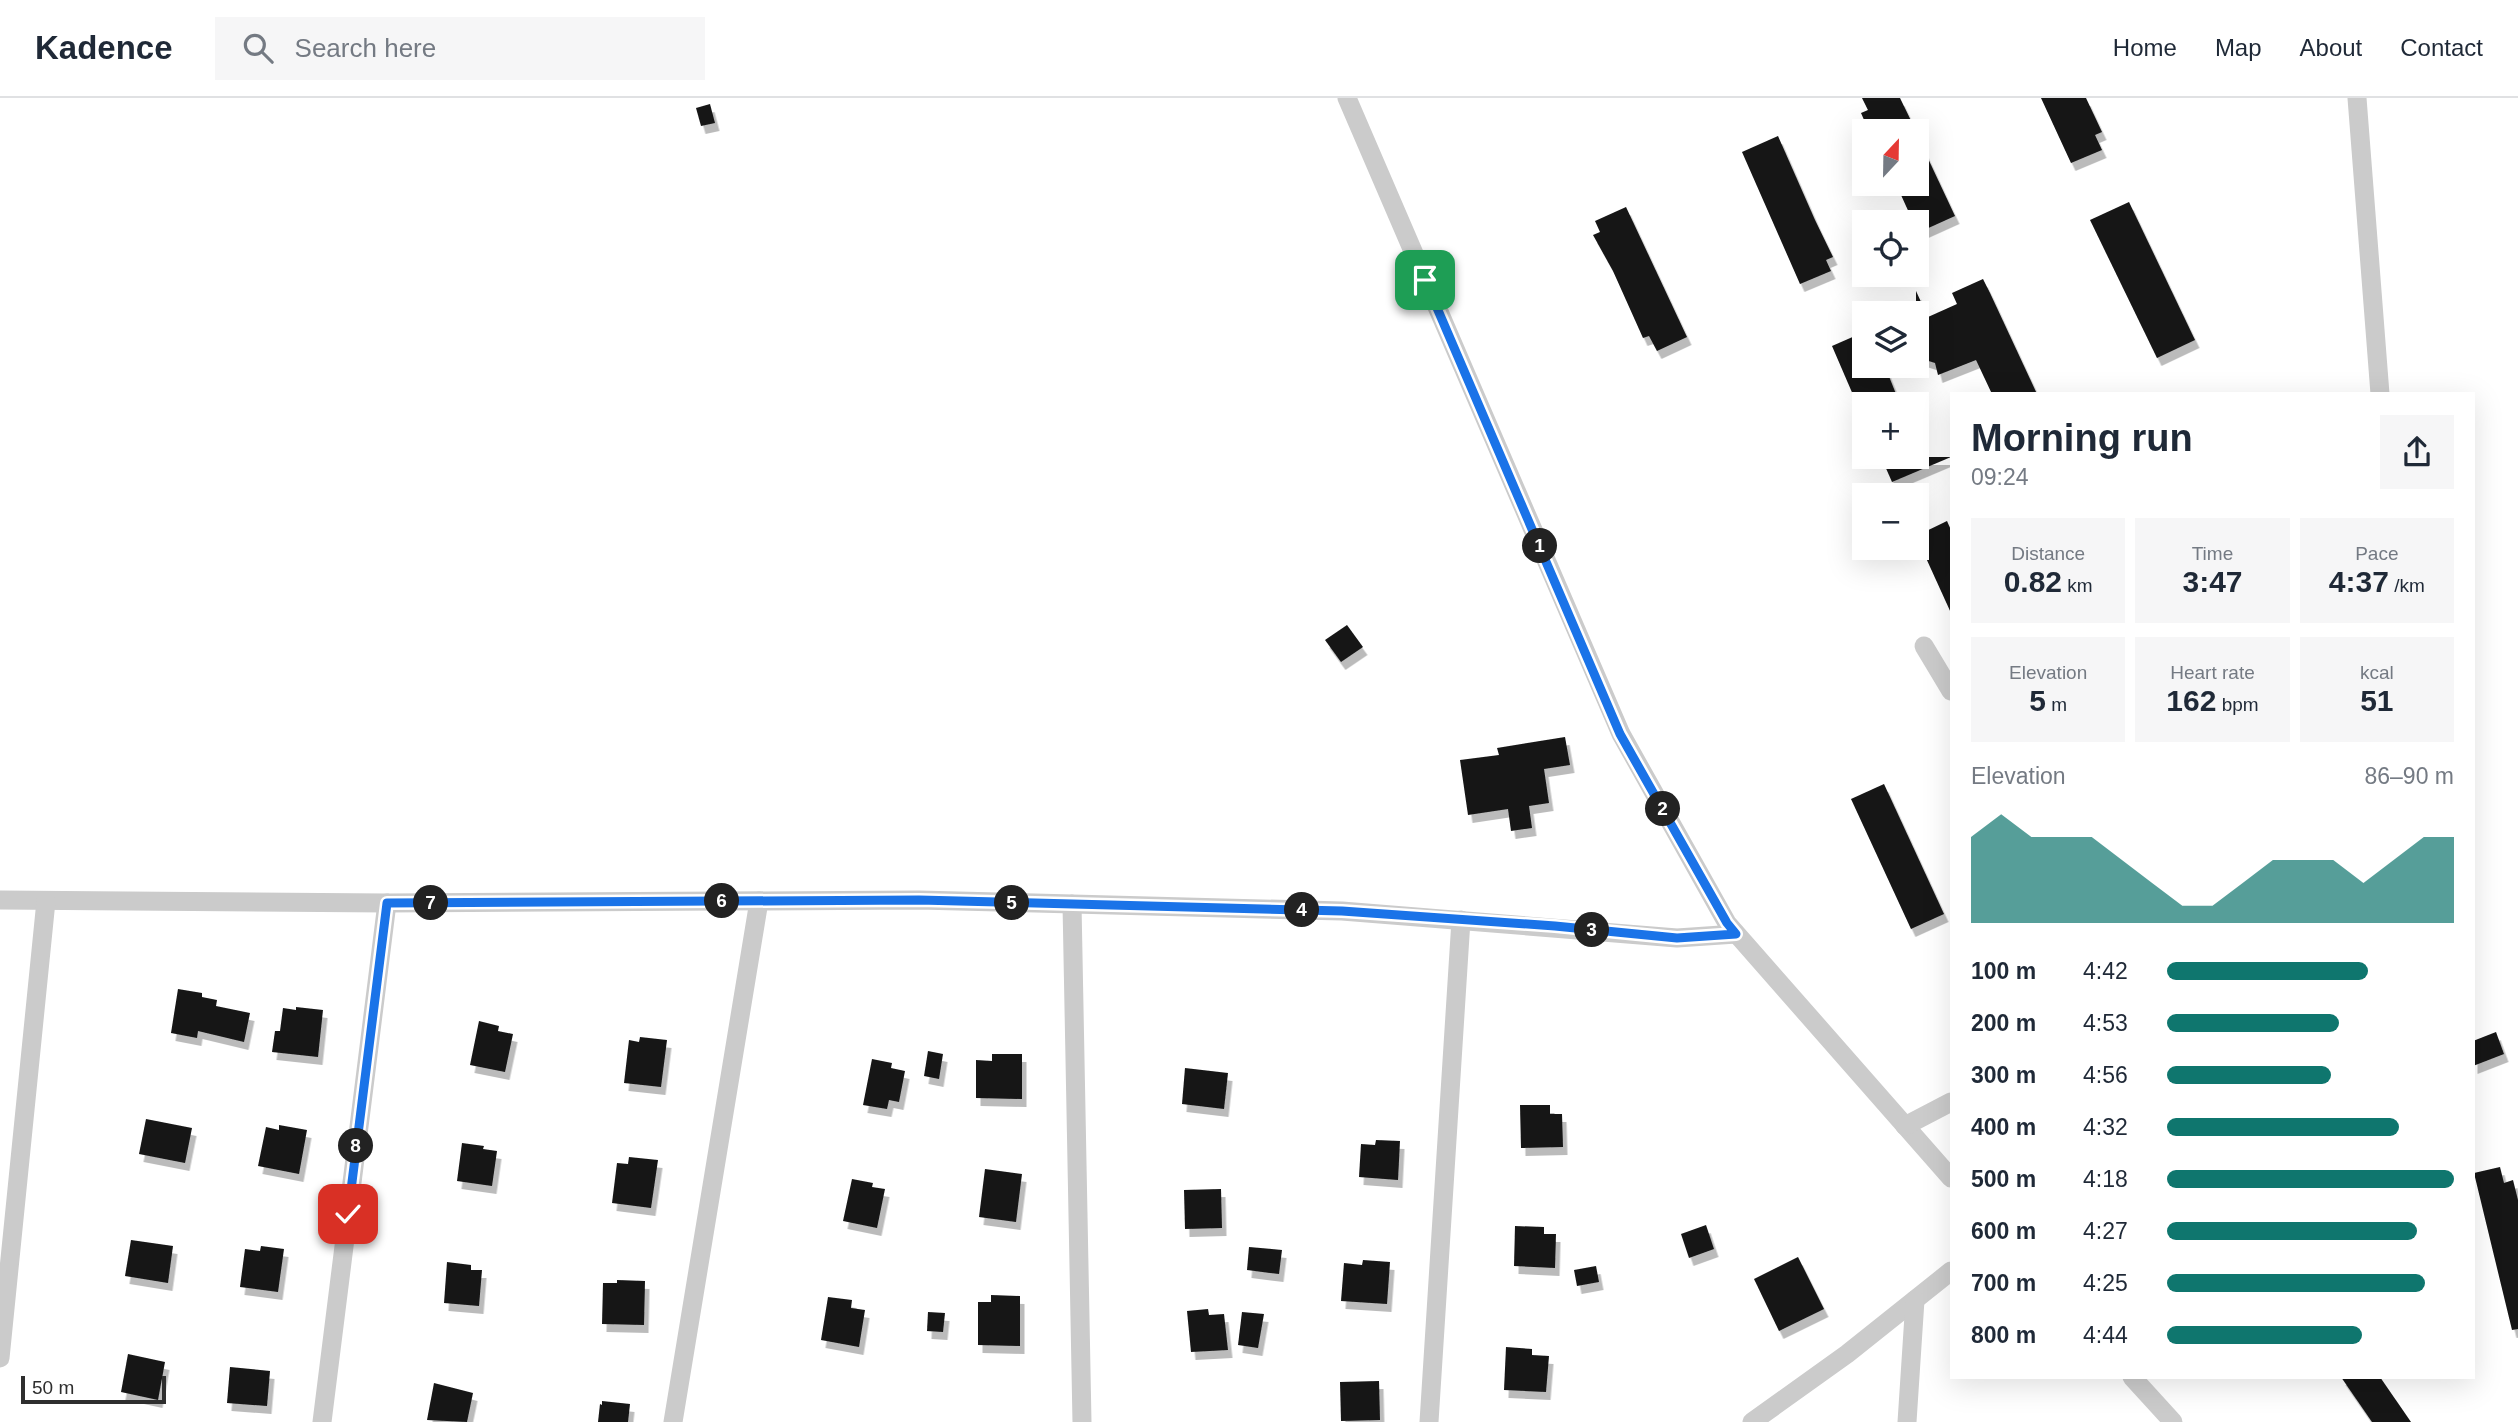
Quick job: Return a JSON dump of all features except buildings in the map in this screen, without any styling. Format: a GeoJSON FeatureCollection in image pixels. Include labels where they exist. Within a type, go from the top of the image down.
{"type":"FeatureCollection","features":[{"type":"Feature","properties":{"kind":"street"},"geometry":{"type":"LineString","coordinates":[[1347,98],[1620,734],[1727,923],[1950,1177]]}},
{"type":"Feature","properties":{"kind":"street"},"geometry":{"type":"LineString","coordinates":[[2357,98],[2381,392]]}},
{"type":"Feature","properties":{"kind":"street"},"geometry":{"type":"LineString","coordinates":[[1924,646],[1950,689]]}},
{"type":"Feature","properties":{"kind":"street"},"geometry":{"type":"LineString","coordinates":[[0,900],[387,903],[919,900],[1342,911],[1677,938],[1736,934]]}},
{"type":"Feature","properties":{"kind":"street"},"geometry":{"type":"LineString","coordinates":[[0,1358],[46,901]]}},
{"type":"Feature","properties":{"kind":"street"},"geometry":{"type":"LineString","coordinates":[[673,1422],[759,901]]}},
{"type":"Feature","properties":{"kind":"street"},"geometry":{"type":"LineString","coordinates":[[322,1422],[387,903]]}},
{"type":"Feature","properties":{"kind":"street"},"geometry":{"type":"LineString","coordinates":[[1072,904],[1082,1422]]}},
{"type":"Feature","properties":{"kind":"street"},"geometry":{"type":"LineString","coordinates":[[1429,1422],[1461,920]]}},
{"type":"Feature","properties":{"kind":"street"},"geometry":{"type":"LineString","coordinates":[[1905,1126],[1950,1103]]}},
{"type":"Feature","properties":{"kind":"street"},"geometry":{"type":"LineString","coordinates":[[1752,1422],[1847,1354],[1950,1272]]}},
{"type":"Feature","properties":{"kind":"street"},"geometry":{"type":"LineString","coordinates":[[1907,1422],[1915,1300]]}},
{"type":"Feature","properties":{"kind":"street"},"geometry":{"type":"LineString","coordinates":[[2134,1379],[2174,1422]]}},
{"type":"Feature","properties":{"kind":"route"},"geometry":{"type":"LineString","coordinates":[[348,1214],[387,903],[919,900],[1342,911],[1555,926],[1677,938],[1736,934],[1727,923],[1620,734],[1425,280]]}}]}
